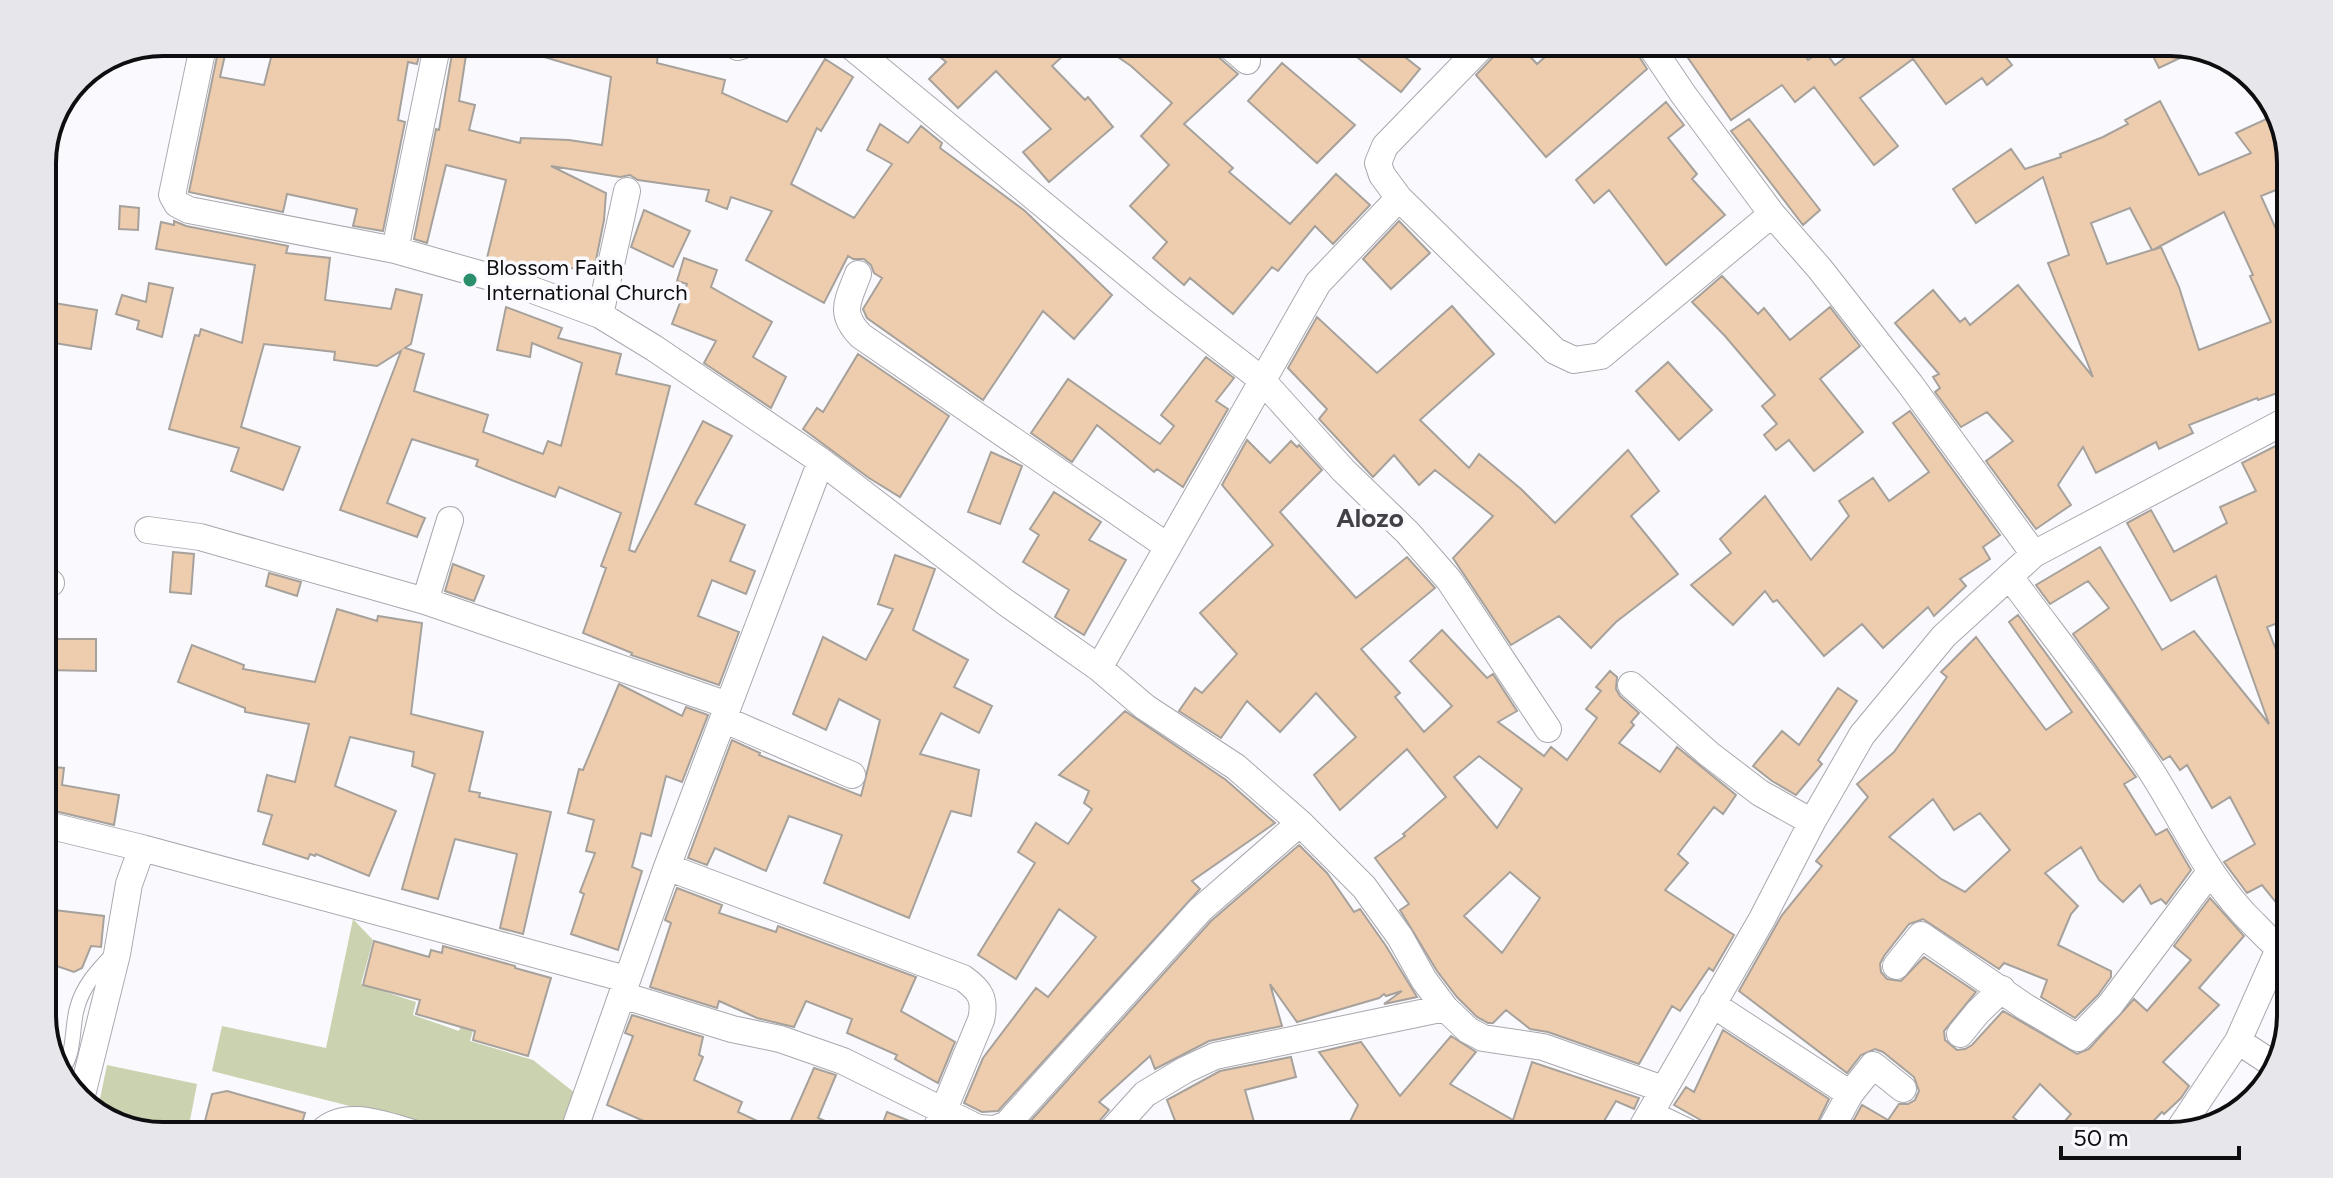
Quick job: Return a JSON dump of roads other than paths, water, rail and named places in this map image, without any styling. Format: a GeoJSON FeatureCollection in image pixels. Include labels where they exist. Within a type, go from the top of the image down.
{"type":"FeatureCollection","features":[{"type":"Feature","properties":{"kind":"street"},"geometry":{"type":"LineString","coordinates":[[201,56],[172,195],[177,204],[189,210],[395,250],[522,286],[600,315],[821,461],[1005,602],[1099,668],[1145,707],[1236,767],[1300,823],[1364,887],[1400,937],[1424,980],[1445,1008],[1468,1030],[1483,1038],[1543,1047],[1663,1089]]}},
{"type":"Feature","properties":{"kind":"street"},"geometry":{"type":"LineString","coordinates":[[395,250],[435,56]]}},
{"type":"Feature","properties":{"kind":"street"},"geometry":{"type":"LineString","coordinates":[[863,56],[1164,304],[1261,379],[1449,580],[1548,729]]}},
{"type":"Feature","properties":{"kind":"street"},"geometry":{"type":"LineString","coordinates":[[1241,56],[1247,61]]}},
{"type":"Feature","properties":{"kind":"street"},"geometry":{"type":"LineString","coordinates":[[1472,56],[1385,146],[1378,163],[1382,175],[1399,198],[1555,351],[1574,360],[1601,356],[1772,214]]}},
{"type":"Feature","properties":{"kind":"street"},"geometry":{"type":"LineString","coordinates":[[1657,56],[1772,214],[1820,269],[1892,361],[2034,554]]}},
{"type":"Feature","properties":{"kind":"street"},"geometry":{"type":"LineString","coordinates":[[600,315],[627,191]]}},
{"type":"Feature","properties":{"kind":"street"},"geometry":{"type":"LineString","coordinates":[[1099,668],[1318,283],[1399,198]]}},
{"type":"Feature","properties":{"kind":"street"},"geometry":{"type":"LineString","coordinates":[[858,274],[846,313],[849,324],[861,336],[1167,546]]}},
{"type":"Feature","properties":{"kind":"street"},"geometry":{"type":"LineString","coordinates":[[1646,1122],[1762,919],[1862,735],[1944,636],[2034,554],[2277,425]]}},
{"type":"Feature","properties":{"kind":"street"},"geometry":{"type":"LineString","coordinates":[[577,1122],[667,867],[821,461]]}},
{"type":"Feature","properties":{"kind":"street"},"geometry":{"type":"LineString","coordinates":[[425,601],[450,520]]}},
{"type":"Feature","properties":{"kind":"street"},"geometry":{"type":"LineString","coordinates":[[148,530],[200,537],[425,601],[614,663],[725,712],[852,775]]}},
{"type":"Feature","properties":{"kind":"street"},"geometry":{"type":"LineString","coordinates":[[2010,577],[2153,774],[2210,872],[2234,905],[2277,945]]}},
{"type":"Feature","properties":{"kind":"street"},"geometry":{"type":"LineString","coordinates":[[1631,685],[1709,754],[1760,793],[1812,822]]}},
{"type":"Feature","properties":{"kind":"street"},"geometry":{"type":"LineString","coordinates":[[1009,1122],[1200,910],[1300,823]]}},
{"type":"Feature","properties":{"kind":"street"},"geometry":{"type":"LineString","coordinates":[[56,827],[142,848],[624,987],[732,1029],[780,1039],[843,1061],[965,1122]]}},
{"type":"Feature","properties":{"kind":"street"},"geometry":{"type":"LineString","coordinates":[[84,1088],[117,950],[129,884],[142,848]]}},
{"type":"Feature","properties":{"kind":"street"},"geometry":{"type":"LineString","coordinates":[[667,867],[963,978],[979,989],[984,1008],[981,1020],[937,1122]]}},
{"type":"Feature","properties":{"kind":"street"},"geometry":{"type":"LineString","coordinates":[[1896,966],[1921,935],[2078,1038],[2110,1005],[2210,872]]}},
{"type":"Feature","properties":{"kind":"street"},"geometry":{"type":"LineString","coordinates":[[2185,1121],[2238,1041],[2277,967]]}},
{"type":"Feature","properties":{"kind":"street"},"geometry":{"type":"LineString","coordinates":[[1960,1034],[2002,989]]}},
{"type":"Feature","properties":{"kind":"street"},"geometry":{"type":"LineString","coordinates":[[1712,1004],[1850,1094]]}},
{"type":"Feature","properties":{"kind":"street"},"geometry":{"type":"LineString","coordinates":[[1120,1122],[1145,1094],[1215,1056],[1445,1008]]}},
{"type":"Feature","properties":{"kind":"street"},"geometry":{"type":"LineString","coordinates":[[2238,1041],[2267,1060]]}},
{"type":"Feature","properties":{"kind":"street"},"geometry":{"type":"LineString","coordinates":[[1835,1122],[1850,1094],[1873,1065],[1903,1089]]}},
{"type":"Feature","properties":{"kind":"street"},"geometry":{"type":"LineString","coordinates":[[337,1122],[352,1119],[365,1122]]}},
{"type":"Feature","properties":{"kind":"lane"},"geometry":{"type":"LineString","coordinates":[[68,1065],[77,1008],[89,979],[117,950]]}},
{"type":"Feature","properties":{"kind":"place","name":"Blossom Faith International Church"},"geometry":{"type":"Point","coordinates":[470,280]}},
{"type":"Feature","properties":{"kind":"district","name":"Alozo"},"geometry":{"type":"Point","coordinates":[1370,518]}}]}
